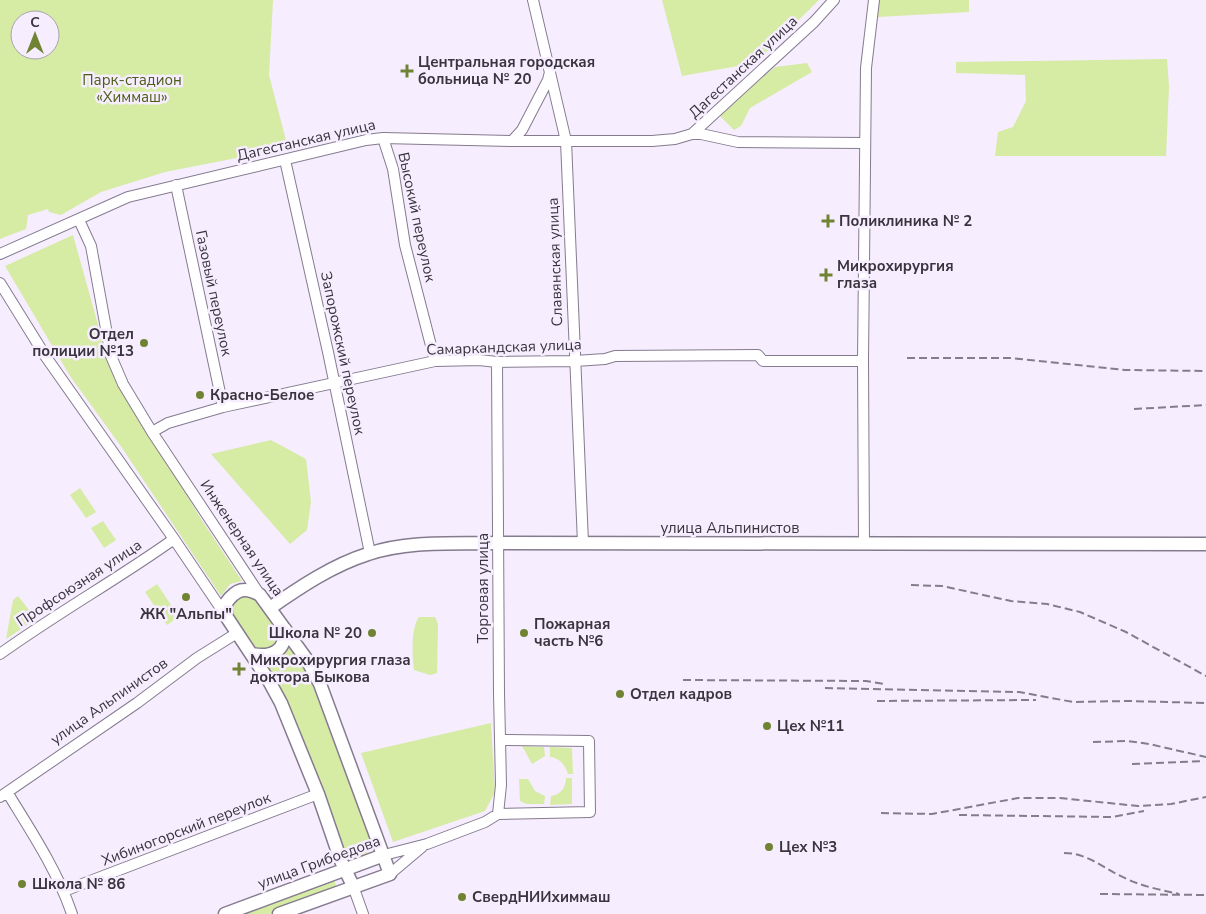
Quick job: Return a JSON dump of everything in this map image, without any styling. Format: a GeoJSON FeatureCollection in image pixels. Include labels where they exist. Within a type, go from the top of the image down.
{"type":"FeatureCollection","features":[{"type":"Feature","properties":{"kind":"main road","name":"улица Альпинистов"},"geometry":{"type":"LineString","coordinates":[[270,608],[346,562],[370,553],[404,546],[498,543],[1206,544]]}},
{"type":"Feature","properties":{"kind":"main road"},"geometry":{"type":"LineString","coordinates":[[260,595],[246,589],[235,593],[226,603],[226,616],[252,654],[281,703],[353,886]]}},
{"type":"Feature","properties":{"kind":"main road","name":"Инженерная улица"},"geometry":{"type":"LineString","coordinates":[[260,595],[307,660],[320,684],[390,874]]}},
{"type":"Feature","properties":{"kind":"main road"},"geometry":{"type":"LineString","coordinates":[[252,654],[262,656],[276,652],[286,639],[286,629]]}},
{"type":"Feature","properties":{"kind":"main road","name":"улица Грибоедова"},"geometry":{"type":"LineString","coordinates":[[225,914],[384,854]]}},
{"type":"Feature","properties":{"kind":"main road","name":"улица Грибоедова"},"geometry":{"type":"LineString","coordinates":[[279,914],[390,874]]}},
{"type":"Feature","properties":{"kind":"street","name":"Славянская улица"},"geometry":{"type":"LineString","coordinates":[[533,0],[566,141],[583,544]]}},
{"type":"Feature","properties":{"kind":"street","name":"Дагестанская улица"},"geometry":{"type":"LineString","coordinates":[[692,134],[814,22],[834,0]]}},
{"type":"Feature","properties":{"kind":"street"},"geometry":{"type":"LineString","coordinates":[[864,544],[864,143],[866,51],[874,0]]}},
{"type":"Feature","properties":{"kind":"street"},"geometry":{"type":"LineString","coordinates":[[512,141],[522,130],[548,80],[550,71]]}},
{"type":"Feature","properties":{"kind":"street","name":"Дагестанская улица"},"geometry":{"type":"LineString","coordinates":[[0,254],[128,197],[366,140],[383,138],[512,141],[664,141],[692,134],[706,134],[738,142],[864,143]]}},
{"type":"Feature","properties":{"kind":"street","name":"Высокий переулок"},"geometry":{"type":"LineString","coordinates":[[383,138],[393,169],[405,245],[436,362]]}},
{"type":"Feature","properties":{"kind":"street","name":"Запорожский переулок"},"geometry":{"type":"LineString","coordinates":[[285,160],[335,384],[370,553]]}},
{"type":"Feature","properties":{"kind":"street","name":"Газовый переулок"},"geometry":{"type":"LineString","coordinates":[[176,185],[223,407]]}},
{"type":"Feature","properties":{"kind":"street","name":"Инженерная улица"},"geometry":{"type":"LineString","coordinates":[[79,220],[92,246],[114,366],[122,384],[260,595]]}},
{"type":"Feature","properties":{"kind":"street"},"geometry":{"type":"LineString","coordinates":[[0,283],[46,357],[226,616]]}},
{"type":"Feature","properties":{"kind":"street","name":"Самаркандская улица"},"geometry":{"type":"LineString","coordinates":[[152,432],[168,423],[223,407],[436,362],[479,360],[497,362],[574,361],[615,356],[758,354],[763,361],[863,362]]}},
{"type":"Feature","properties":{"kind":"street","name":"Торговая улица"},"geometry":{"type":"LineString","coordinates":[[497,362],[501,798],[498,814]]}},
{"type":"Feature","properties":{"kind":"street","name":"Профсоюзная улица"},"geometry":{"type":"LineString","coordinates":[[0,654],[43,623],[174,539]]}},
{"type":"Feature","properties":{"kind":"street","name":"улица Альпинистов"},"geometry":{"type":"LineString","coordinates":[[3,795],[137,703],[197,658],[237,633]]}},
{"type":"Feature","properties":{"kind":"street"},"geometry":{"type":"LineString","coordinates":[[498,814],[590,812],[589,741],[500,740]]}},
{"type":"Feature","properties":{"kind":"street","name":"Хибиногорский переулок"},"geometry":{"type":"LineString","coordinates":[[64,891],[318,794]]}},
{"type":"Feature","properties":{"kind":"street"},"geometry":{"type":"LineString","coordinates":[[3,795],[31,832],[64,891],[72,914]]}},
{"type":"Feature","properties":{"kind":"street","name":"улица Грибоедова"},"geometry":{"type":"LineString","coordinates":[[384,854],[425,845],[484,822],[498,814]]}},
{"type":"Feature","properties":{"kind":"street","name":"улица Грибоедова"},"geometry":{"type":"LineString","coordinates":[[390,874],[425,845]]}},
{"type":"Feature","properties":{"kind":"street"},"geometry":{"type":"LineString","coordinates":[[353,886],[363,914]]}},
{"type":"Feature","properties":{"kind":"green space","name":"Парк-стадион «Химмаш»"},"geometry":{"type":"Polygon","coordinates":[[[0,0],[273,0],[269,75],[288,148],[165,172],[101,192],[61,215],[49,212],[48,209],[28,215],[26,229],[0,239],[0,0]]]}},
{"type":"Feature","properties":{"kind":"green space"},"geometry":{"type":"Polygon","coordinates":[[[662,0],[819,0],[755,63],[682,76],[662,0]]]}},
{"type":"Feature","properties":{"kind":"green space"},"geometry":{"type":"Polygon","coordinates":[[[878,0],[969,0],[969,12],[878,17],[878,0]]]}},
{"type":"Feature","properties":{"kind":"green space"},"geometry":{"type":"Polygon","coordinates":[[[1167,59],[1169,87],[1166,156],[995,156],[998,132],[1013,127],[1026,101],[1025,75],[956,73],[956,62],[1167,59]]]}},
{"type":"Feature","properties":{"kind":"green space"},"geometry":{"type":"Polygon","coordinates":[[[807,63],[812,72],[750,108],[741,126],[734,130],[720,116],[775,67],[807,63]]]}},
{"type":"Feature","properties":{"kind":"green space"},"geometry":{"type":"Polygon","coordinates":[[[73,235],[109,364],[201,519],[242,581],[230,584],[221,596],[120,445],[70,376],[5,266],[73,235]]]}},
{"type":"Feature","properties":{"kind":"green space"},"geometry":{"type":"Polygon","coordinates":[[[271,440],[306,459],[311,502],[307,530],[290,544],[211,454],[271,440]]]}},
{"type":"Feature","properties":{"kind":"green space"},"geometry":{"type":"Polygon","coordinates":[[[80,488],[96,512],[86,518],[70,495],[80,488]]]}},
{"type":"Feature","properties":{"kind":"green space"},"geometry":{"type":"Polygon","coordinates":[[[103,521],[116,540],[104,548],[91,528],[103,521]]]}},
{"type":"Feature","properties":{"kind":"green space"},"geometry":{"type":"Polygon","coordinates":[[[157,584],[175,611],[173,621],[167,625],[145,592],[157,584]]]}},
{"type":"Feature","properties":{"kind":"green space"},"geometry":{"type":"Polygon","coordinates":[[[18,596],[36,619],[6,639],[13,600],[18,596]]]}},
{"type":"Feature","properties":{"kind":"green space"},"geometry":{"type":"Polygon","coordinates":[[[253,596],[275,626],[278,639],[276,646],[258,653],[228,613],[236,597],[253,596]]]}},
{"type":"Feature","properties":{"kind":"green space"},"geometry":{"type":"Polygon","coordinates":[[[419,617],[435,617],[438,624],[437,673],[430,675],[414,670],[413,635],[419,617]]]}},
{"type":"Feature","properties":{"kind":"green space"},"geometry":{"type":"Polygon","coordinates":[[[287,645],[301,664],[313,686],[371,842],[371,849],[367,856],[355,861],[344,855],[262,661],[287,645]]]}},
{"type":"Feature","properties":{"kind":"green space"},"geometry":{"type":"Polygon","coordinates":[[[491,723],[495,792],[485,811],[393,842],[361,753],[491,723]]]}},
{"type":"Feature","properties":{"kind":"green space"},"geometry":{"type":"Polygon","coordinates":[[[522,746],[544,747],[545,756],[532,764],[522,746]]]}},
{"type":"Feature","properties":{"kind":"green space"},"geometry":{"type":"Polygon","coordinates":[[[550,747],[572,748],[573,774],[568,774],[562,762],[550,757],[550,747]]]}},
{"type":"Feature","properties":{"kind":"green space"},"geometry":{"type":"Polygon","coordinates":[[[566,778],[572,778],[572,804],[550,805],[551,796],[562,790],[566,778]]]}},
{"type":"Feature","properties":{"kind":"green space"},"geometry":{"type":"Polygon","coordinates":[[[519,779],[528,779],[535,791],[545,796],[544,804],[526,804],[520,801],[519,779]]]}},
{"type":"Feature","properties":{"kind":"green space"},"geometry":{"type":"Polygon","coordinates":[[[334,879],[337,889],[269,914],[239,914],[334,879]]]}},
{"type":"Feature","properties":{"kind":"railway"},"geometry":{"type":"LineString","coordinates":[[907,358],[1010,358],[1125,370],[1206,371]]}},
{"type":"Feature","properties":{"kind":"railway"},"geometry":{"type":"LineString","coordinates":[[1134,409],[1206,405]]}},
{"type":"Feature","properties":{"kind":"railway"},"geometry":{"type":"LineString","coordinates":[[911,585],[942,586],[1011,601],[1047,604],[1080,612],[1126,632],[1206,676]]}},
{"type":"Feature","properties":{"kind":"railway"},"geometry":{"type":"LineString","coordinates":[[683,680],[866,681],[885,684]]}},
{"type":"Feature","properties":{"kind":"railway"},"geometry":{"type":"LineString","coordinates":[[825,688],[1019,692],[1073,702],[1206,703]]}},
{"type":"Feature","properties":{"kind":"railway"},"geometry":{"type":"LineString","coordinates":[[877,701],[1036,700]]}},
{"type":"Feature","properties":{"kind":"railway"},"geometry":{"type":"LineString","coordinates":[[1093,742],[1128,741],[1206,757]]}},
{"type":"Feature","properties":{"kind":"railway"},"geometry":{"type":"LineString","coordinates":[[1132,764],[1204,761]]}},
{"type":"Feature","properties":{"kind":"railway"},"geometry":{"type":"LineString","coordinates":[[881,813],[932,814],[1018,798],[1060,798],[1138,806],[1171,804],[1206,797]]}},
{"type":"Feature","properties":{"kind":"railway"},"geometry":{"type":"LineString","coordinates":[[959,815],[1112,817],[1144,811]]}},
{"type":"Feature","properties":{"kind":"railway"},"geometry":{"type":"LineString","coordinates":[[1064,853],[1089,859],[1140,884],[1179,894]]}},
{"type":"Feature","properties":{"kind":"railway"},"geometry":{"type":"LineString","coordinates":[[1100,894],[1206,895]]}},
{"type":"Feature","properties":{"kind":"place","name":"Центральная городская больница № 20"},"geometry":{"type":"Point","coordinates":[407,71]}},
{"type":"Feature","properties":{"kind":"place","name":"Поликлиника № 2"},"geometry":{"type":"Point","coordinates":[828,221]}},
{"type":"Feature","properties":{"kind":"place","name":"Микрохирургия глаза"},"geometry":{"type":"Point","coordinates":[826,275]}},
{"type":"Feature","properties":{"kind":"place","name":"Отдел полиции №13"},"geometry":{"type":"Point","coordinates":[144,343]}},
{"type":"Feature","properties":{"kind":"place","name":"Красно-Белое"},"geometry":{"type":"Point","coordinates":[200,395]}},
{"type":"Feature","properties":{"kind":"place","name":"ЖК \"Альпы\""},"geometry":{"type":"Point","coordinates":[186,597]}},
{"type":"Feature","properties":{"kind":"place","name":"Школа № 20"},"geometry":{"type":"Point","coordinates":[372,633]}},
{"type":"Feature","properties":{"kind":"place","name":"Пожарная часть №6"},"geometry":{"type":"Point","coordinates":[524,633]}},
{"type":"Feature","properties":{"kind":"place","name":"Микрохирургия глаза доктора Быкова"},"geometry":{"type":"Point","coordinates":[239,669]}},
{"type":"Feature","properties":{"kind":"place","name":"Отдел кадров"},"geometry":{"type":"Point","coordinates":[620,694]}},
{"type":"Feature","properties":{"kind":"place","name":"Цех №11"},"geometry":{"type":"Point","coordinates":[767,726]}},
{"type":"Feature","properties":{"kind":"place","name":"Цех №3"},"geometry":{"type":"Point","coordinates":[769,847]}},
{"type":"Feature","properties":{"kind":"place","name":"Школа № 86"},"geometry":{"type":"Point","coordinates":[22,884]}},
{"type":"Feature","properties":{"kind":"place","name":"СвердНИИхиммаш"},"geometry":{"type":"Point","coordinates":[462,897]}}]}
